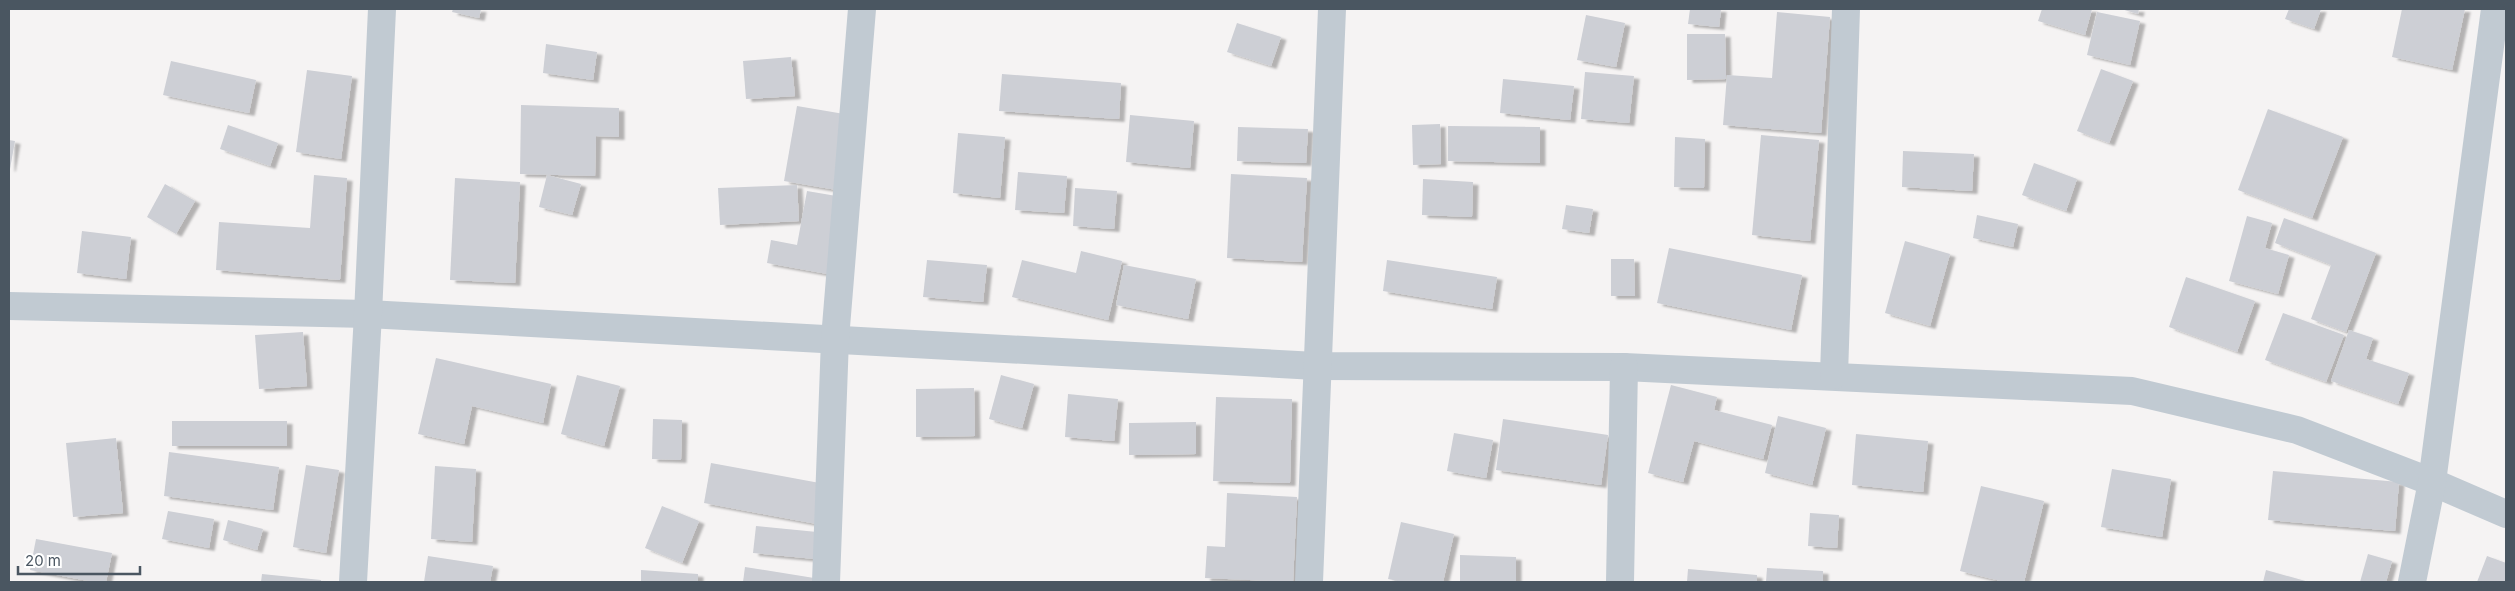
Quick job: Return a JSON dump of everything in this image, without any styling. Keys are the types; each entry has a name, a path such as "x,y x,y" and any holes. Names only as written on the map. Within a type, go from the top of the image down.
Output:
{"street":[{"path":"353,582 382,9"},
{"path":"826,582 835,339 862,9"},
{"path":"1309,582 1316,366 1325,228 1332,9"},
{"path":"1834,375 1846,9"},
{"path":"2412,582 2432,482 2495,9"},
{"path":"9,306 368,314 1316,366 1624,367 1834,375 2132,391 2297,430 2432,482 2506,514"},
{"path":"1620,582 1624,367"}],"building":[{"path":"453,9 481,9 479,18 452,12"},
{"path":"1690,9 1721,9 1719,27 1688,24"},
{"path":"2042,9 2092,9 2085,35 2038,21"},
{"path":"2121,9 2139,9 2138,14"},
{"path":"2289,9 2321,9 2314,29 2285,19"},
{"path":"2402,9 2465,9 2452,70 2392,57"},
{"path":"1777,12 1830,17 1821,133 1723,125 1727,75 1772,78"},
{"path":"2097,12 2140,21 2130,65 2087,55"},
{"path":"1586,15 1625,23 1616,67 1577,60"},
{"path":"1237,23 1281,37 1271,66 1227,52"},
{"path":"1687,34 1725,34 1726,79 1687,80"},
{"path":"546,44 597,52 593,80 543,73"},
{"path":"791,57 795,96 746,99 743,61"},
{"path":"171,61 256,80 249,113 163,95"},
{"path":"2101,69 2133,81 2109,143 2077,131"},
{"path":"307,70 352,76 341,159 296,152"},
{"path":"1585,72 1634,76 1629,123 1581,119"},
{"path":"1002,74 1121,83 1119,119 999,111"},
{"path":"1503,79 1574,86 1570,120 1500,113"},
{"path":"521,105 619,108 619,137 596,136 595,176 520,174"},
{"path":"797,106 850,115 837,190 784,181"},
{"path":"2268,109 2343,137 2312,218 2238,190"},
{"path":"1130,115 1194,121 1190,168 1126,162"},
{"path":"1440,124 1441,164 1413,165 1412,125"},
{"path":"228,125 278,143 270,166 220,149"},
{"path":"1448,126 1540,127 1540,163 1448,161"},
{"path":"1238,127 1308,129 1306,163 1237,161"},
{"path":"958,133 1005,137 1000,198 953,193"},
{"path":"1761,135 1819,140 1810,241 1752,235"},
{"path":"1675,137 1705,139 1704,188 1674,187"},
{"path":"9,140 15,141 10,169 9,168"},
{"path":"1903,151 1974,154 1972,191 1902,187"},
{"path":"2034,163 2077,179 2066,211 2022,195"},
{"path":"1018,172 1067,176 1064,213 1015,210"},
{"path":"1231,174 1307,178 1302,262 1227,258"},
{"path":"314,175 347,178 340,280 216,270 219,222 310,228"},
{"path":"547,175 581,184 572,215 539,207"},
{"path":"455,178 520,182 515,283 450,280"},
{"path":"1423,179 1473,182 1472,217 1422,215"},
{"path":"165,184 195,201 176,234 147,217"},
{"path":"797,185 799,221 720,225 718,188"},
{"path":"1075,188 1117,191 1114,229 1073,226"},
{"path":"807,191 848,198 833,275 767,263 771,240 797,245"},
{"path":"1566,205 1593,209 1589,233 1562,229"},
{"path":"1977,215 2018,224 2013,247 1973,238"},
{"path":"2247,216 2272,223 2265,248 2289,255 2278,294 2229,281"},
{"path":"2284,218 2376,253 2346,332 2311,319 2331,265 2275,243"},
{"path":"82,231 131,237 126,279 77,273"},
{"path":"1905,241 1950,254 1930,326 1885,313"},
{"path":"1669,248 1802,275 1791,330 1657,303"},
{"path":"1081,251 1122,261 1108,320 1012,297 1022,260 1076,273"},
{"path":"1611,259 1634,259 1635,296 1611,296"},
{"path":"927,260 987,265 983,302 923,297"},
{"path":"1387,260 1497,277 1492,309 1383,291"},
{"path":"1124,265 1196,279 1188,319 1116,305"},
{"path":"2186,277 2255,301 2237,352 2169,327"},
{"path":"2283,313 2344,335 2326,382 2265,360"},
{"path":"2349,330 2373,338 2366,359 2409,373 2398,404 2331,381"},
{"path":"303,332 307,386 259,389 255,335"},
{"path":"436,358 551,384 543,423 472,406 464,444 418,434"},
{"path":"577,375 620,386 604,446 561,434"},
{"path":"1001,375 1034,384 1022,428 989,419"},
{"path":"1671,385 1717,397 1714,410 1772,425 1763,459 1694,441 1683,482 1648,473"},
{"path":"974,388 975,436 916,437 916,389"},
{"path":"1068,394 1118,399 1114,441 1065,437"},
{"path":"1216,397 1292,399 1290,483 1213,481"},
{"path":"1778,416 1826,428 1812,485 1765,473"},
{"path":"653,419 682,420 681,460 652,459"},
{"path":"1503,419 1608,435 1601,485 1496,470"},
{"path":"172,421 287,421 287,446 172,446"},
{"path":"1196,422 1196,454 1129,455 1129,423"},
{"path":"1454,433 1493,440 1486,478 1447,471"},
{"path":"1856,434 1928,441 1923,492 1852,485"},
{"path":"116,438 123,513 73,517 66,443"},
{"path":"169,452 279,467 273,510 164,496"},
{"path":"711,463 825,484 817,524 704,503"},
{"path":"306,465 339,470 326,553 293,547"},
{"path":"435,466 476,469 472,542 431,539"},
{"path":"2112,469 2171,479 2162,537 2101,527"},
{"path":"2273,471 2399,482 2395,531 2268,520"},
{"path":"1981,486 2044,501 2024,582 2005,582 1960,571"},
{"path":"1227,493 1297,497 1293,582 1205,578 1207,546 1225,547"},
{"path":"662,506 699,521 682,563 645,548"},
{"path":"168,511 214,519 209,548 162,539"},
{"path":"1810,513 1839,515 1837,548 1808,546"},
{"path":"228,520 263,529 257,550 223,540"},
{"path":"1401,522 1454,534 1443,582 1403,582 1388,579"},
{"path":"756,526 817,532 815,559 753,553"},
{"path":"36,539 112,553 106,582 94,582 30,570"},
{"path":"2368,554 2392,561 2386,582 2360,582"},
{"path":"1460,555 1516,557 1516,582 1460,582"},
{"path":"428,556 493,566 490,582 424,582"},
{"path":"2487,556 2506,563 2506,582 2477,582"},
{"path":"745,567 814,578 813,582 743,582"},
{"path":"1767,568 1823,571 1823,582 1766,582"},
{"path":"1688,569 1757,575 1757,582 1687,582"},
{"path":"641,570 698,574 698,582 641,582"},
{"path":"2266,570 2309,582 2263,582"},
{"path":"262,574 321,580 321,582 261,582"}]}
